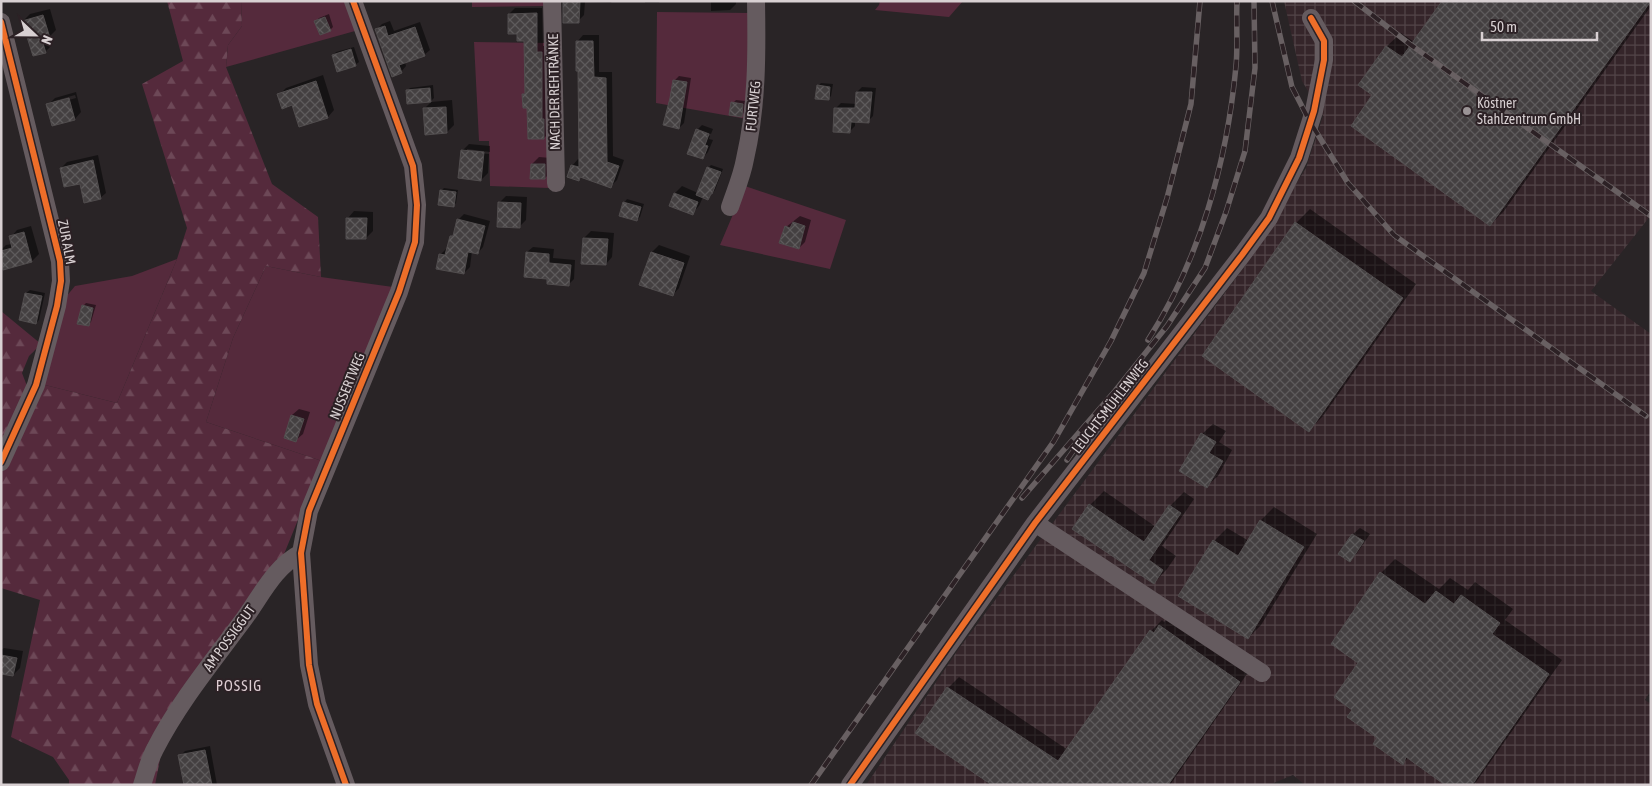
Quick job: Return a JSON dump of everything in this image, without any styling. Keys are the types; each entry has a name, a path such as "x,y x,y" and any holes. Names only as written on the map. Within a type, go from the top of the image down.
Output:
{"street":[{"name":"NUSSERTWEG","path":"346,785 316,704 310,665 301,553 309,511 399,292 414,242 417,205 413,166 353,1"},
{"name":"NACH DER REHTRÄNKE","path":"552,1 556,183"},
{"name":"FURTWEG","path":"730,207 745,161 753,119 757,66 756,1"},
{"name":"LEUCHTSMÜHLENWEG","path":"850,785 1035,524 1269,218 1299,158 1314,110 1324,60 1324,41 1311,18"},
{"name":"ZUR ALM","path":"1,22 60,261 60,281 57,306 36,385 1,462"},
{"path":"1035,524 1262,673"},
{"name":"AM POSSIGGUT","path":"142,785 154,750 201,677 279,568 301,553"}],"shaded area":[{"path":"1284,1 1651,1 1651,215 1591,291 1651,334 1651,690 1645,700 1651,704 1651,785 1305,785 1293,775 1269,785 866,785 960,647 1245,266 1306,168 1323,116 1302,81"}],"green space":[{"path":"167,1 241,1 242,26 228,45 226,67 272,184 318,217 321,277 266,266 233,338 206,422 322,461 282,559 159,737 160,759 155,785 69,785 69,780 53,757 11,737 40,600 1,588 1,311 41,344 29,356 22,373 27,386 41,384 117,403 177,259 187,228 142,84 183,61"},
{"path":"241,1 347,1 355,31 226,67 228,45 242,26"},
{"path":"472,1 548,1 548,6 472,7"},
{"path":"880,1 963,1 949,17 875,10"},
{"path":"657,12 751,13 747,119 656,103"},
{"path":"474,42 548,43 549,188 490,186 489,141 479,141"},
{"path":"745,186 846,220 830,269 720,245"},
{"path":"177,259 117,403 41,384 65,298 75,286 132,276"},
{"path":"266,266 321,277 393,287 322,461 206,422 233,338"}],"building":[{"path":"563,1 580,1 579,23 563,23"},
{"name":"Köstner Stahlzentrum GmbH","path":"1442,1 1651,1 1490,226 1351,126 1372,95 1358,85 1386,46 1402,57"},
{"path":"537,13 537,52 542,52 542,119 544,119 544,139 528,139 527,108 523,108 522,94 525,94 524,41 517,41 517,34 508,34 508,14"},
{"path":"43,15 50,38 42,40 46,53 33,56 22,21"},
{"path":"325,17 331,31 320,35 314,21"},
{"path":"385,26 388,36 415,27 425,56 399,65 402,73 392,77 375,29"},
{"path":"576,41 593,41 594,77 606,78 607,162 619,166 611,188 580,177 579,181 567,177 571,165 579,167"},
{"path":"351,49 356,66 337,72 332,55"},
{"path":"673,80 687,82 679,129 663,125"},
{"path":"316,81 328,118 299,127 292,105 282,109 277,94"},
{"path":"817,85 830,87 829,100 815,99"},
{"path":"430,88 431,102 407,104 406,90"},
{"path":"856,92 872,92 869,123 851,122 850,133 833,132 834,108 855,108"},
{"path":"69,98 75,120 52,126 46,104"},
{"path":"731,102 743,104 742,117 729,115"},
{"path":"446,107 447,133 425,135 423,108"},
{"path":"696,129 709,134 705,145 708,146 703,159 687,154"},
{"path":"461,150 484,152 481,181 458,178"},
{"path":"93,160 101,199 84,203 80,184 64,187 60,168"},
{"path":"531,164 545,164 545,179 530,179"},
{"path":"707,167 721,172 708,200 696,195"},
{"path":"440,190 456,192 454,207 438,205"},
{"path":"674,193 698,202 693,215 669,206"},
{"path":"498,202 521,203 520,228 497,227"},
{"path":"623,202 641,207 637,221 619,216"},
{"path":"346,218 367,218 366,239 346,239"},
{"path":"457,219 485,226 478,254 468,252 464,274 436,269 439,254 445,255 450,236 453,236"},
{"path":"793,222 805,226 799,249 779,243 785,226 790,228"},
{"path":"1295,222 1403,298 1309,432 1202,356"},
{"path":"24,232 32,262 3,270 1,251 12,248 9,236"},
{"path":"583,238 608,239 606,265 581,264"},
{"path":"526,252 549,254 549,263 571,265 569,286 547,284 547,279 524,277"},
{"path":"651,252 684,263 673,296 639,285"},
{"path":"25,293 42,296 36,324 19,320"},
{"path":"82,305 93,308 89,326 77,324"},
{"path":"291,415 304,419 296,442 284,438"},
{"path":"1201,433 1216,442 1209,453 1223,461 1207,488 1179,471"},
{"path":"1089,504 1144,542 1169,505 1181,513 1149,560 1163,570 1154,584 1072,529"},
{"path":"1260,520 1304,547 1248,639 1178,596 1213,540 1238,556"},
{"path":"1352,534 1364,541 1350,562 1338,554"},
{"path":"1380,572 1425,604 1436,591 1454,604 1461,595 1500,623 1492,634 1549,674 1472,785 1445,785 1406,757 1403,765 1373,744 1377,738 1347,717 1352,710 1334,697 1358,663 1331,644"},
{"path":"1159,625 1240,682 1168,785 992,785 915,733 947,687 1058,761 1150,630 1154,633"},
{"path":"1,655 17,658 13,676 1,674"},
{"path":"205,750 212,785 184,785 178,755"}],"railway":[{"path":"811,785 1054,441 1111,341 1144,273 1167,198 1191,104 1200,1"},
{"path":"1148,340 1182,277 1208,209 1218,174 1226,138 1236,66 1237,1"},
{"path":"1022,498 1115,391 1167,326 1205,268 1226,212 1245,151 1255,68 1254,1"},
{"path":"1272,1 1292,87 1310,122 1348,183 1394,235 1646,416"},
{"path":"1354,1 1411,45 1651,216"},
{"path":"1067,460 1085,434"}],"cycle path":[{"path":"346,785 317,704 309,665 301,553 309,511 399,292 415,242 417,205 413,166 353,1"},
{"path":"850,785 1035,523 1269,218 1299,158 1314,111 1324,60 1324,41 1311,18"},
{"path":"1,22 60,261 61,281 57,306 36,385 1,462"}],"place":[{"name":"Köstner Stahlzentrum GmbH","path":"1467,111"}],"district":[{"name":"POSSIG","path":"239,685"}]}
